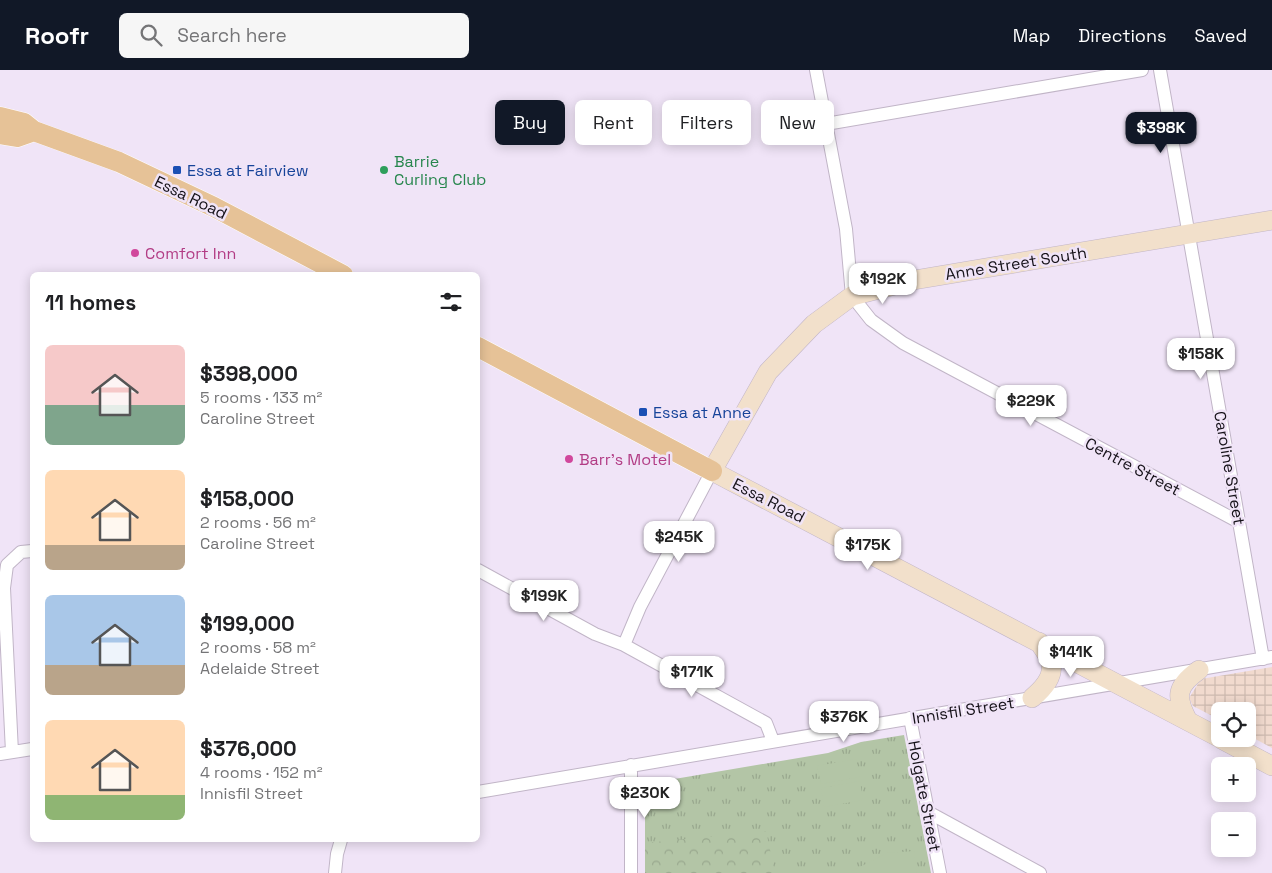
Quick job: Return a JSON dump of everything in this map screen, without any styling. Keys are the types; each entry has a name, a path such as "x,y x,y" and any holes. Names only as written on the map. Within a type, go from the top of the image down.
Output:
{"main road":[{"name":"Essa Road","path":"0,117 24,123 34,131 128,166 214,207 337,272"},
{"path":"0,134 17,137 34,131"},
{"name":"Anne Street South","path":"712,470 768,372 814,324 852,296 914,280 1272,220"},
{"name":"Essa Road","path":"480,348 1211,733"},
{"path":"1032,698 1045,688 1051,671 1050,660 1039,642"},
{"path":"1188,721 1178,698 1183,683 1199,670"},
{"name":"Essa Road","path":"1237,747 1272,766"}],"street":[{"path":"816,70 822,100"},
{"path":"834,123 1142,70"},
{"name":"Caroline Street","path":"1160,70 1239,522 1267,658"},
{"path":"830,145 846,229 852,296"},
{"name":"Centre Street","path":"852,296 871,320 902,343 1239,522"},
{"name":"Anne Street South","path":"624,645 640,607 712,470"},
{"path":"30,551 21,552 8,565 4,588 6,753 30,749"},
{"path":"480,571 595,634 624,645 766,723 773,741"},
{"name":"Innisfil Street","path":"480,792 1267,658"},
{"name":"Holgate Street","path":"910,718 940,873"},
{"path":"631,765 631,873"},
{"path":"928,812 1040,873"},
{"path":"335,873 340,842"}],"shaded area":[{"path":"1272,667 1272,748 1256,739 1256,702 1211,702 1211,715 1193,706 1189,698 1201,679"}],"green space":[{"path":"904,735 931,873 645,873 645,784 828,753 861,742"},
{"path":"856,759 860,777 821,784 817,766"},
{"path":"860,781 863,800 824,807 821,788"},
{"path":"766,831 775,873 645,873 645,843"},
{"path":"914,851 917,873 848,873 887,853"}],"place":[{"name":"Essa at Fairview","path":"177,170"},
{"name":"Barrie Curling Club","path":"384,170"},
{"name":"Comfort Inn","path":"135,253"},
{"name":"Essa at Anne","path":"643,412"},
{"name":"Barr's Motel","path":"569,459"}]}
